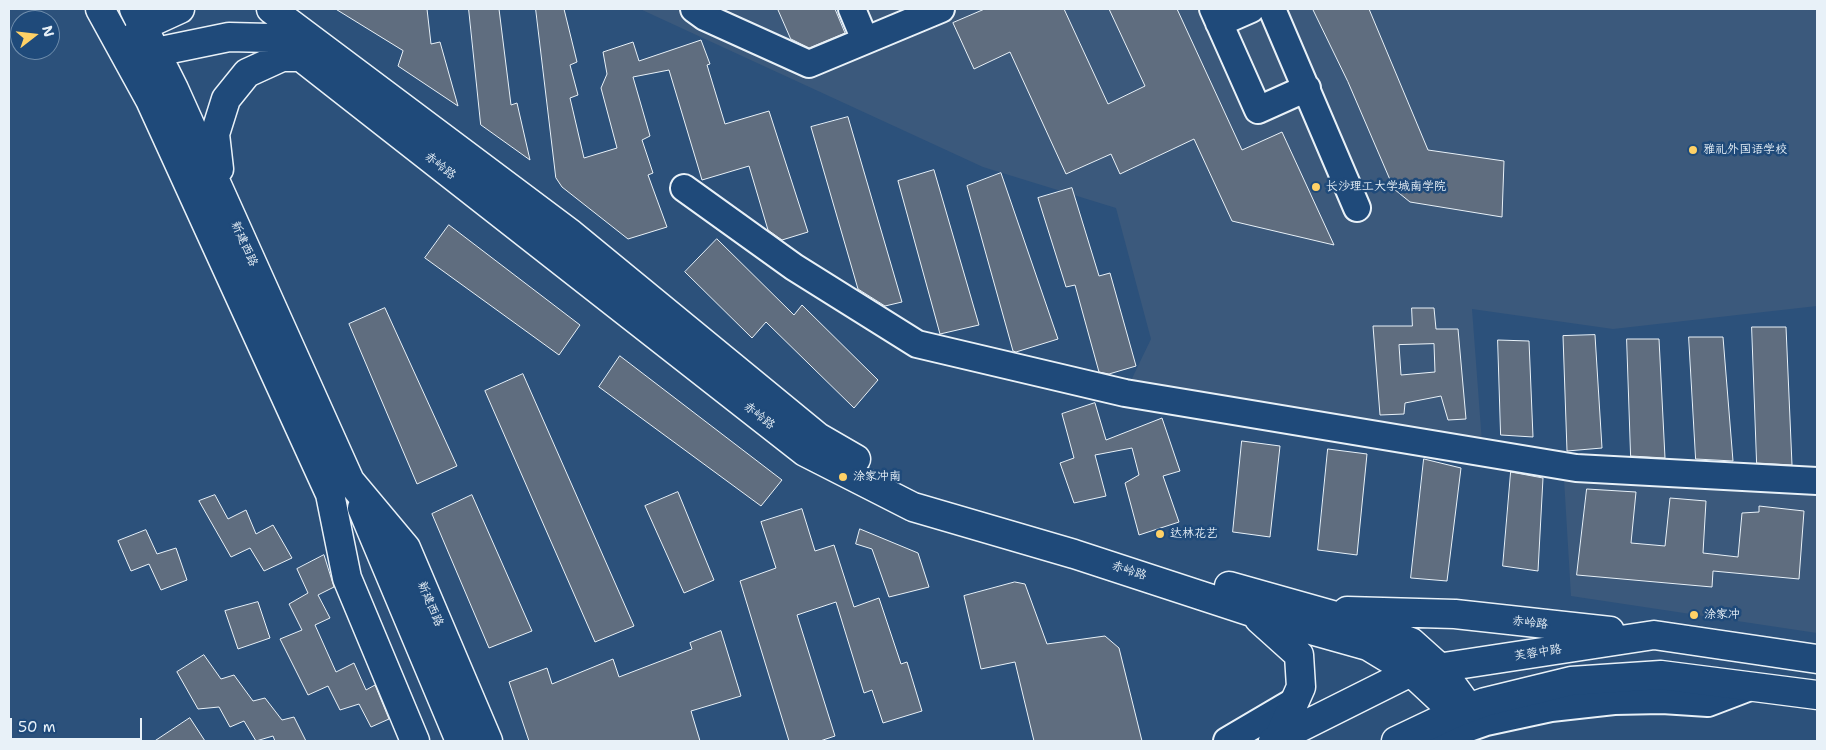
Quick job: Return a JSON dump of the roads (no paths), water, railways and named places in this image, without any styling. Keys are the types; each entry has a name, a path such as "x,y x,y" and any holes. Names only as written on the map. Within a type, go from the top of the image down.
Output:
{"main road":[{"path":"100,9 128,59"},
{"path":"128,59 138,18 180,9"},
{"name":"赤岭路","path":"271,9 571,234 818,437 898,484 1176,571 1364,624 1411,642 1440,668 1462,710"},
{"name":"新建西路","path":"138,18 156,52 221,193 340,488 435,741"},
{"name":"赤岭路","path":"128,59 230,37 270,38 301,57 805,452 912,507 1074,554 1250,612 1368,646 1411,672 1462,710"},
{"path":"221,193 215,134 226,98 247,73 282,57 301,57"},
{"name":"新建西路","path":"128,59 150,100 340,488 460,741"},
{"name":"新建西路","path":"340,488 347,578 415,741"},
{"name":"新建西路","path":"340,488 406,548 488,741"},
{"name":"赤岭路","path":"1316,611 1455,614 1654,635"},
{"path":"1250,612 1299,655 1302,687 1276,740"},
{"name":"芙蓉中路","path":"1276,740 1411,672 1654,635 1817,659"},
{"path":"1396,741 1462,710 1484,702 1571,681 1661,676 1817,695"}],"street":[{"path":"694,9 705,17 809,64 940,9"},
{"path":"852,9 865,40"},
{"path":"1251,9 1216,16 1258,110 1306,88"},
{"path":"1272,9 1357,208"},
{"path":"684,188 794,267 917,344 1125,393 1576,468 1817,481"},
{"path":"1432,741 1486,722 1551,708 1614,701 1662,700 1708,704 1750,687"},
{"path":"1227,741 1295,701"}],"place":[{"name":"雅礼外国语学校","path":"1693,150"},
{"name":"长沙理工大学城南学院","path":"1316,187"},
{"name":"涂家冲南","path":"843,477"},
{"name":"达林花艺","path":"1160,534"},
{"name":"涂家冲","path":"1694,615"}]}
